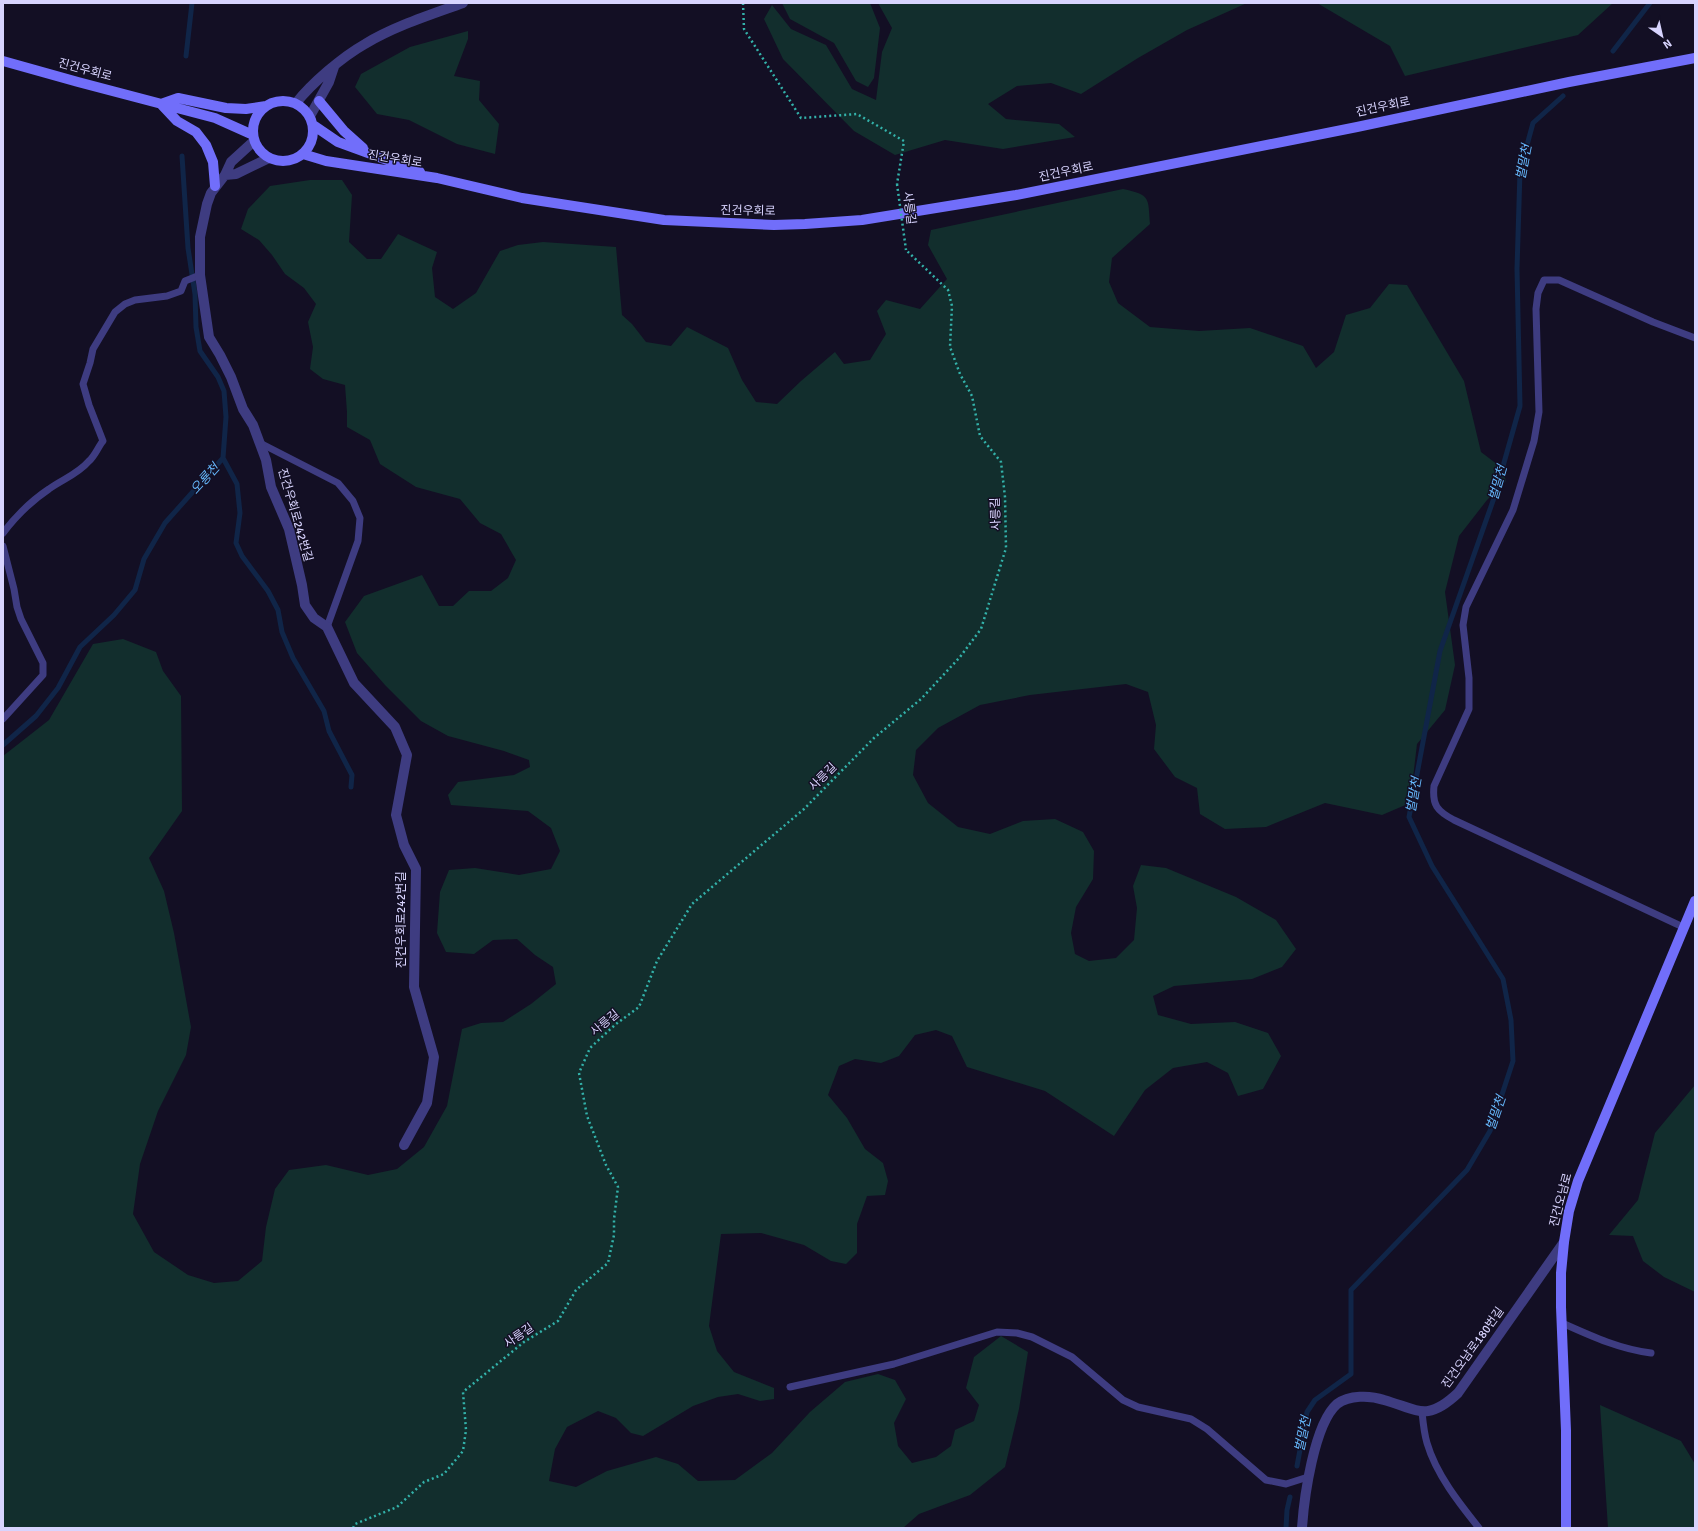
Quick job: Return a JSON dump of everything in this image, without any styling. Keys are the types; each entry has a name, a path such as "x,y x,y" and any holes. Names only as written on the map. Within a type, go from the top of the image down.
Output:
{"main road":[{"name":"진건우회로","path":"303,154 326,161 437,178 522,198 664,220 774,225 862,220 1016,195 1569,82 1695,58"},
{"name":"진건우회로","path":"3,61 215,118 253,138 259,150 270,158"},
{"path":"215,186 214,162 206,145 196,132 177,121 161,104 178,98 226,108 246,109 266,106 275,101 296,103"},
{"path":"320,101 344,131 366,151"},
{"name":"진건우회로","path":"296,103 304,109 312,120 338,142 437,178"},
{"path":"253,138 253,122 266,106"},
{"path":"270,158 275,161 285,162 303,154 309,147 313,136 312,120"},
{"name":"진건오남로","path":"1566,1528 1566,1431 1561,1273 1564,1242 1570,1211 1578,1181 1695,901"}],"street":[{"path":"296,103 307,89 334,66 364,44 416,20 463,3"},
{"path":"312,120 329,82 334,66"},
{"name":"진건우회로242번길","path":"253,138 231,162 226,175 215,186 207,204 200,236 199,276 209,337 231,376 243,409 253,425 260,443 266,460 271,486 289,529 305,605 314,618 327,627 354,683 395,727 407,755 396,815 404,845 416,868 414,987 434,1057 427,1103 404,1145"},
{"name":"진건우회로242번길","path":"226,175 236,174 270,158"},
{"name":"진건오남로180번길","path":"1302,1528 1308,1477 1322,1426 1338,1404 1353,1398 1368,1397 1383,1399 1408,1410 1422,1412 1434,1410 1446,1404 1458,1393 1564,1242"}],"lane":[{"path":"3,533 15,517 32,501 50,488 74,475 90,461 102,441 83,384 93,349 115,312 125,304 134,300 167,296 181,291 185,281 199,276"},
{"path":"1683,927 1454,820 1441,813 1432,798 1434,786 1469,709 1469,678 1463,625 1466,607 1513,510 1534,441 1539,412 1536,309 1538,293 1544,280 1559,280 1653,322 1695,338"},
{"path":"260,443 338,483 353,501 360,518 358,541 327,627"},
{"path":"3,546 17,607 43,663 43,675 3,719"},
{"path":"1562,1323 1612,1345 1633,1351 1651,1353"},
{"path":"790,1387 894,1364 997,1332 1017,1333 1032,1338 1072,1357 1123,1400 1138,1407 1191,1419 1207,1429 1266,1480 1286,1484 1308,1477"},
{"path":"1422,1412 1426,1441 1433,1459 1452,1492 1478,1528"}],"path":[{"name":"사릉길","path":"353,1528 355,1524 397,1507 424,1482 444,1474 463,1451 466,1430 463,1392 524,1342 558,1321 576,1290 608,1262 614,1235 614,1219 618,1187 606,1165 587,1116 579,1073 590,1048 616,1024 639,1007 657,961 692,904 804,809 874,738 921,699 960,657 981,629 1006,548 1005,497 1001,462 980,436 972,396 960,374 950,347 952,306 948,290 906,250 897,184 904,141 857,114 801,118 744,29 743,3"}],"green space":[{"path":"782,3 870,3 880,28 874,78 868,87 856,81 834,43 790,19"},
{"path":"878,3 1247,3 1187,30 1138,58 1081,94 1051,83 1017,86 988,104 1006,119 1059,124 1075,137 1003,149 945,140 895,155 854,131 783,59 764,19 772,5 791,29 826,45 852,89 876,100 882,52 892,28"},
{"path":"1317,3 1613,3 1578,35 1405,76 1390,46"},
{"path":"468,31 468,39 454,76 480,81 479,100 499,124 495,154 457,144 409,120 377,114 355,87 361,74 410,47"},
{"path":"310,180 342,180 352,195 349,242 367,259 381,259 398,234 437,252 432,268 435,297 453,309 476,293 500,251 518,245 543,242 616,247 622,315 632,324 646,342 671,346 687,327 728,348 742,380 756,402 777,404 835,352 844,364 870,360 886,334 877,311 886,300 920,309 947,279 928,245 931,230 1123,189 1139,193 1146,199 1149,208 1150,224 1112,258 1109,282 1118,303 1150,327 1199,331 1250,328 1303,346 1316,368 1334,352 1346,315 1370,308 1389,284 1407,285 1464,381 1481,452 1502,468 1506,481 1487,500 1459,536 1445,592 1455,665 1445,710 1417,744 1410,803 1382,815 1325,803 1266,827 1225,829 1200,814 1197,788 1175,777 1154,749 1156,725 1148,692 1126,684 1030,695 980,705 938,728 916,750 913,775 928,803 958,827 990,834 1023,821 1055,819 1083,832 1094,851 1093,879 1076,907 1071,933 1075,954 1089,961 1116,958 1134,940 1137,908 1133,886 1141,865 1166,868 1236,897 1276,920 1296,949 1282,967 1252,979 1174,986 1153,996 1158,1015 1191,1024 1235,1022 1268,1033 1281,1056 1263,1089 1238,1096 1228,1073 1207,1062 1173,1068 1145,1090 1114,1136 1045,1091 967,1067 952,1036 936,1030 915,1035 899,1056 881,1063 855,1059 839,1066 828,1095 847,1118 865,1149 883,1163 888,1181 885,1195 867,1196 857,1224 857,1253 846,1264 831,1261 804,1245 761,1233 721,1234 709,1326 717,1351 734,1372 774,1388 774,1399 760,1401 738,1394 718,1397 693,1406 643,1436 631,1433 616,1418 598,1411 567,1427 555,1449 549,1481 576,1487 607,1471 656,1457 678,1464 698,1481 735,1480 772,1453 810,1412 845,1382 878,1374 895,1380 906,1399 894,1423 898,1446 912,1463 936,1457 951,1446 955,1430 974,1421 979,1405 966,1388 974,1357 1001,1336 1028,1352 1019,1409 1005,1467 970,1495 919,1514 903,1528 3,1528 3,756 49,720 93,644 123,639 156,652 163,671 181,696 182,811 149,858 164,891 174,933 191,1027 186,1055 158,1111 140,1164 133,1214 154,1252 188,1275 214,1283 238,1281 262,1261 266,1227 275,1189 289,1170 326,1165 368,1175 397,1169 424,1147 447,1106 462,1029 481,1023 503,1022 531,1004 556,984 553,967 535,955 517,939 493,940 474,954 446,952 437,933 440,892 449,870 475,868 519,875 551,869 560,851 551,828 528,811 451,805 448,795 458,782 514,775 530,767 529,760 504,751 448,736 421,721 385,685 357,653 345,622 364,596 422,575 439,606 453,606 469,591 491,591 508,578 516,560 501,534 480,523 460,499 416,487 380,464 370,440 347,427 345,385 323,379 310,369 313,347 308,322 316,304 304,288 285,274 272,255 259,240 241,229 248,209 270,186"},
{"path":"1695,1085 1695,1292 1664,1277 1643,1261 1633,1236 1609,1235 1638,1200 1655,1133"},
{"path":"1600,1405 1681,1441 1695,1464 1695,1528 1608,1528"}],"waterway":[{"name":"오룡천","path":"186,56 192,3"},
{"name":"벌말천","path":"1613,51 1650,3"},
{"name":"벌말천","path":"1297,1466 1307,1412 1315,1400 1351,1374 1351,1290 1467,1170 1490,1131 1513,1061 1511,1020 1503,979 1432,866 1409,817 1440,651 1494,498 1520,406 1517,269 1520,171 1533,123 1563,96"},
{"name":"오룡천","path":"3,745 36,716 58,688 80,647 114,615 135,590 144,559 165,523 223,458 226,417 224,391 218,377 200,351 196,327 195,294 188,248 182,156"},
{"path":"223,458 237,484 240,513 236,543 242,556 268,591 278,610 282,632 293,658 324,711 329,731 352,775 351,787"},
{"name":"벌말천","path":"1286,1528 1287,1510 1290,1497"}]}
